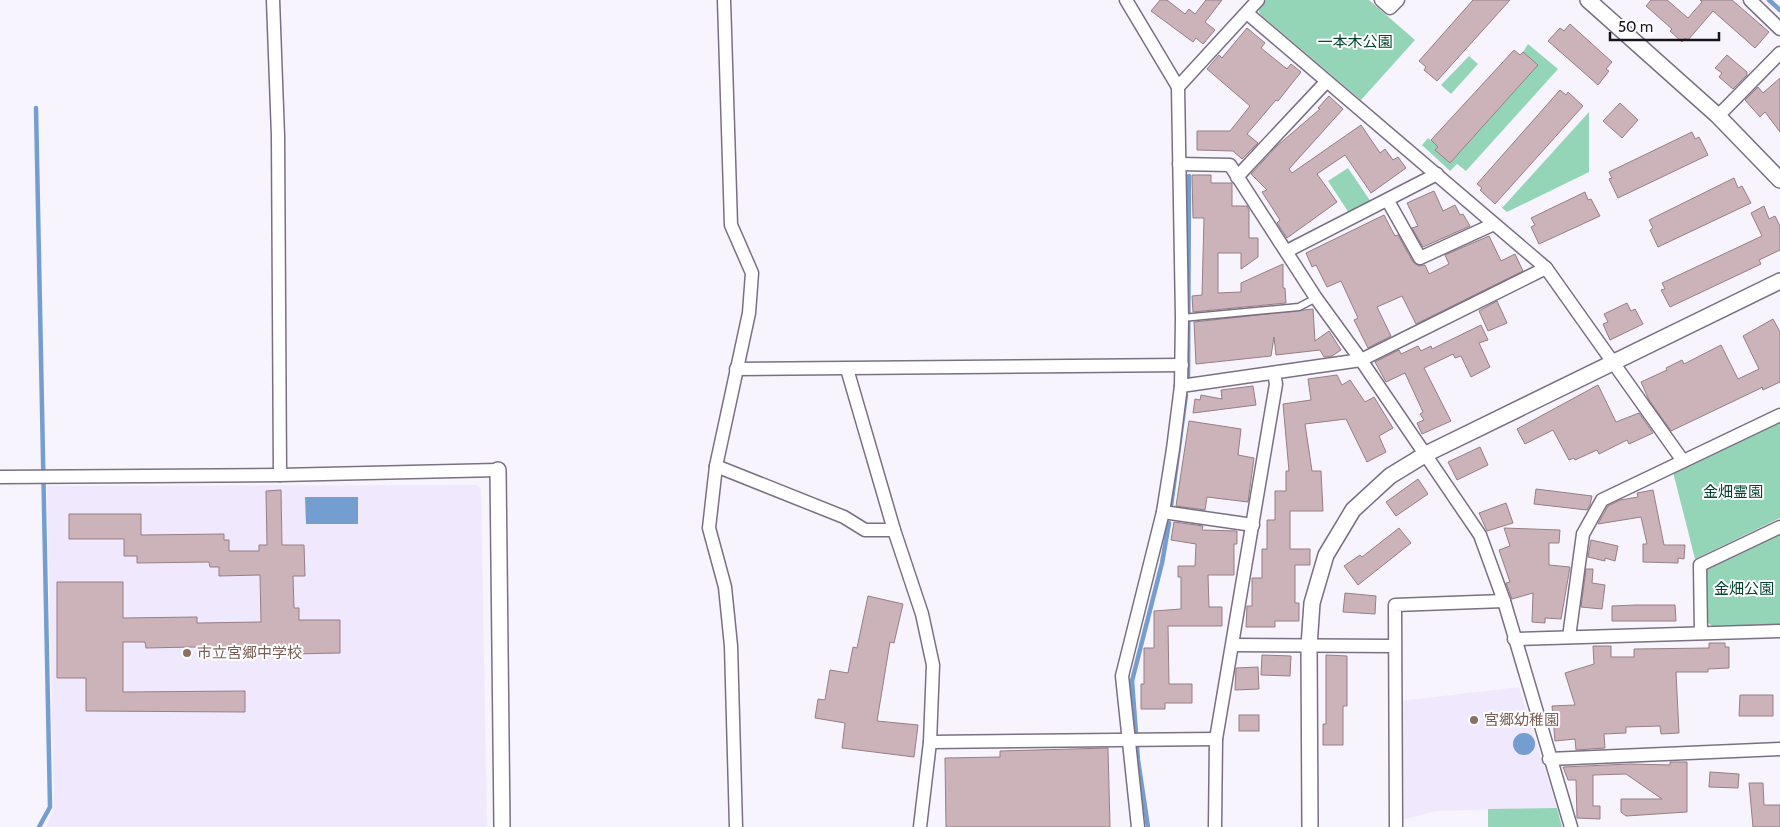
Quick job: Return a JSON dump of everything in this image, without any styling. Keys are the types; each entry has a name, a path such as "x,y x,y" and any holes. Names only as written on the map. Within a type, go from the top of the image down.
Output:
{"street":[{"path":"273,0 278,136 280,475"},
{"path":"724,0 730,225 752,273 750,312 716,466 709,528 725,587 731,646 736,827"},
{"path":"1126,0 1178,87 1182,318 1181,386 1163,512 1122,676 1138,827"},
{"path":"1178,87 1258,0"},
{"path":"1381,0 1390,8 1398,0"},
{"path":"1588,0 1718,116 1780,180"},
{"path":"1750,0 1780,29"},
{"path":"1247,12 1326,82 1546,268 1683,461"},
{"path":"1718,116 1780,53"},
{"path":"1237,177 1326,82"},
{"path":"1179,164 1230,165 1316,298 1361,360 1480,535 1504,601 1571,827"},
{"path":"1287,251 1388,201 1437,174"},
{"path":"1388,201 1420,258 1494,224"},
{"path":"1181,386 1361,360 1546,268"},
{"path":"1310,827 1309,646 1312,603 1326,555 1353,510 1390,476 1426,454 1780,281"},
{"path":"736,369 1182,365"},
{"path":"847,369 894,530 922,614 933,665 930,742 920,827"},
{"path":"1215,827 1216,739 1276,384 1274,373"},
{"path":"1569,637 1584,534 1602,500 1780,415"},
{"path":"716,466 844,517 865,530 894,530"},
{"path":"0,477 280,475 498,470 502,827"},
{"path":"1163,512 1253,525"},
{"path":"1701,633 1700,565 1780,527"},
{"path":"1396,827 1395,605 1504,601"},
{"path":"1514,639 1780,631"},
{"path":"1233,645 1394,646"},
{"path":"930,742 1216,739"},
{"path":"1550,759 1780,749"}],"lane":[{"path":"1182,318 1299,307 1316,298"}],"shaded area":[{"path":"477,485 481,489 487,827 46,827 54,809 47,486"},
{"path":"1519,687 1557,808 1437,811 1401,820 1400,701"}],"green space":[{"name":"一本木公園","path":"1266,0 1369,0 1415,40 1361,100 1260,14 1258,9"},
{"path":"1528,44 1558,69 1466,171 1457,164 1450,171 1422,145 1428,138 1438,147 1436,149 1450,163 1538,65 1523,52"},
{"path":"1469,56 1478,64 1451,94 1441,85"},
{"path":"1589,112 1589,172 1507,212 1502,208"},
{"path":"1348,168 1371,202 1349,213 1328,181"},
{"name":"金畑霊園","path":"1780,421 1780,518 1695,559 1673,472"},
{"name":"金畑公園","path":"1780,533 1780,624 1712,626 1707,622 1706,574 1708,566"},
{"path":"1557,808 1562,827 1488,827 1488,809"}],"water":[{"path":"305,497 358,497 358,524 306,524"},
{"path":"1520,733 1528,733 1535,740 1535,748 1528,755 1520,755 1513,748 1513,740"}],"building":[{"path":"1160,0 1167,0 1185,14 1189,9 1195,14 1206,0 1222,0 1205,22 1215,30 1203,44 1196,38 1193,42 1151,11"},
{"path":"1473,0 1510,0 1437,81 1424,70 1426,67 1419,61"},
{"path":"1651,0 1667,0 1688,18 1702,2 1700,0 1732,0 1769,32 1755,48 1713,11 1688,40 1685,38 1682,42 1670,31 1672,29 1646,6"},
{"path":"1570,24 1612,62 1606,69 1609,71 1598,85 1548,41 1560,28 1564,31"},
{"path":"1247,28 1265,43 1261,48 1287,69 1291,64 1301,72 1278,101 1276,100 1247,134 1258,143 1242,159 1233,151 1197,150 1197,131 1230,131 1250,106 1207,69 1219,55 1222,58"},
{"path":"1514,50 1520,55 1523,52 1538,65 1450,163 1435,150 1438,147 1431,140"},
{"path":"1727,55 1747,72 1747,75 1733,89 1719,77 1722,73 1715,68"},
{"path":"1780,78 1780,132 1765,112 1760,117 1745,100 1758,87 1763,93"},
{"path":"1560,90 1566,95 1568,92 1583,106 1495,204 1480,190 1482,188 1477,184"},
{"path":"1329,96 1343,109 1289,169 1292,173 1361,125 1380,153 1385,149 1393,160 1398,157 1406,168 1371,193 1345,155 1317,174 1337,202 1287,238 1277,223 1280,220 1262,192 1267,190 1251,174 1277,146 1320,109 1318,108"},
{"path":"1620,103 1638,120 1622,138 1603,121"},
{"path":"1692,132 1695,139 1699,137 1708,155 1618,198 1609,179 1612,178 1609,172"},
{"path":"1192,175 1211,175 1211,183 1232,183 1232,206 1247,206 1249,210 1249,238 1258,238 1258,257 1241,269 1241,253 1218,253 1218,293 1241,292 1241,283 1283,264 1283,288 1285,288 1286,303 1193,312 1192,296 1202,295 1204,218 1193,218"},
{"path":"1734,178 1738,188 1742,186 1751,203 1658,247 1650,230 1653,228 1649,220"},
{"path":"1434,191 1443,211 1455,205 1460,215 1463,214 1470,226 1423,247 1412,228 1418,226 1407,203"},
{"path":"1585,192 1588,200 1591,199 1600,216 1539,244 1531,227 1535,225 1531,218"},
{"path":"1764,206 1769,219 1775,216 1780,226 1780,250 1759,260 1761,264 1670,307 1661,290 1665,289 1662,283 1762,236 1751,213"},
{"path":"1384,215 1395,236 1398,235 1413,262 1419,266 1425,265 1429,274 1449,264 1445,255 1489,236 1501,261 1515,254 1523,271 1416,324 1402,296 1377,307 1391,336 1368,348 1354,320 1358,318 1341,281 1327,287 1316,265 1312,267 1306,253"},
{"path":"1497,301 1507,323 1488,331 1479,311"},
{"path":"1627,303 1631,311 1635,309 1643,324 1610,340 1603,324 1608,322 1604,314"},
{"path":"1313,309 1315,341 1329,331 1341,350 1332,356 1324,357 1320,350 1276,355 1274,337 1271,356 1196,364 1194,322"},
{"path":"1773,319 1780,332 1780,382 1763,390 1762,387 1671,431 1649,400 1641,382 1667,370 1666,368 1682,360 1684,364 1721,345 1738,379 1759,369 1743,336"},
{"path":"1481,325 1488,340 1479,343 1490,367 1471,377 1461,356 1455,358 1453,354 1424,368 1451,421 1422,434 1417,423 1424,420 1420,414 1423,412 1405,373 1386,382 1375,362 1399,350 1401,354 1418,346 1421,351 1431,346 1432,349"},
{"path":"1337,375 1342,385 1350,380 1365,402 1374,397 1393,428 1379,436 1386,452 1367,462 1346,419 1305,424 1312,471 1321,471 1323,511 1290,511 1290,549 1310,549 1310,565 1295,565 1295,603 1299,603 1299,621 1275,621 1275,627 1246,627 1247,606 1252,606 1252,578 1262,578 1262,549 1267,549 1267,520 1275,520 1275,491 1286,491 1286,471 1289,471 1283,404 1311,400 1308,379"},
{"path":"1598,385 1616,422 1639,413 1653,433 1629,444 1627,440 1599,454 1597,450 1575,460 1574,458 1569,460 1553,430 1525,444 1517,429"},
{"path":"1253,386 1256,405 1193,413 1195,399 1200,400 1201,395 1222,399 1221,390"},
{"path":"1189,421 1241,429 1238,455 1254,458 1248,502 1207,497 1205,510 1176,506"},
{"path":"1480,447 1488,465 1457,480 1448,462"},
{"path":"1418,479 1428,494 1396,516 1386,502"},
{"path":"1536,489 1592,496 1587,510 1534,504"},
{"path":"281,490 282,545 304,545 305,576 293,576 294,608 299,608 299,620 340,620 340,653 242,655 241,646 146,648 145,642 123,642 123,692 245,691 245,712 86,711 86,678 57,678 57,582 123,582 123,618 197,617 197,623 261,622 260,575 219,576 219,567 210,567 209,562 137,563 137,556 124,556 124,539 69,539 69,514 141,514 141,535 224,534 224,540 229,540 229,551 259,551 259,545 267,545 266,491"},
{"path":"1653,490 1664,545 1685,545 1684,559 1678,558 1678,563 1643,562 1643,544 1647,544 1641,517 1598,524 1608,506 1620,500 1638,497 1637,493"},
{"path":"1506,503 1513,523 1487,531 1479,513"},
{"path":"1174,522 1203,526 1202,530 1237,531 1237,544 1234,544 1234,575 1208,575 1209,607 1222,607 1222,626 1168,626 1169,684 1192,684 1192,703 1165,703 1165,709 1141,709 1141,684 1144,684 1144,648 1154,648 1154,611 1181,609 1181,577 1178,577 1178,566 1195,566 1196,544 1171,540"},
{"path":"1399,528 1411,543 1358,585 1344,566 1360,555 1362,557"},
{"path":"1504,528 1560,530 1559,543 1549,543 1549,565 1570,567 1561,619 1545,618 1545,623 1532,622 1533,593 1512,599 1506,583 1510,582 1499,550 1510,546"},
{"path":"1591,540 1618,546 1615,561 1605,558 1605,561 1588,557"},
{"path":"1586,569 1593,569 1592,583 1605,585 1602,609 1581,607"},
{"path":"1345,593 1376,596 1375,614 1343,612"},
{"path":"868,596 903,604 894,643 890,642 877,721 918,725 914,757 842,748 845,723 815,718 818,699 825,700 830,670 848,673 853,647 857,648"},
{"path":"1675,605 1676,621 1612,621 1612,606"},
{"path":"1709,643 1725,643 1725,647 1729,647 1729,668 1708,669 1708,672 1676,672 1679,733 1661,734 1660,726 1626,727 1626,733 1604,734 1605,748 1576,750 1575,739 1555,741 1552,706 1575,705 1565,673 1594,664 1593,646 1611,646 1611,657 1634,657 1634,649 1709,648"},
{"path":"1262,655 1291,656 1290,676 1261,675"},
{"path":"1326,655 1347,656 1347,706 1343,706 1343,745 1323,745 1323,724 1326,724"},
{"path":"1258,667 1259,689 1235,690 1236,668"},
{"path":"1740,695 1773,695 1773,716 1739,716"},
{"path":"1239,715 1259,715 1259,731 1239,731"},
{"path":"1108,748 1110,827 946,827 945,758 1000,757 1000,751"},
{"path":"1670,762 1687,762 1687,812 1626,816 1621,812 1621,799 1662,799 1626,774 1593,775 1593,806 1600,806 1600,819 1577,818 1576,780 1568,780 1563,767 1630,764 1670,765"},
{"path":"1710,772 1739,774 1738,788 1709,787"},
{"path":"1749,783 1763,783 1764,805 1780,805 1780,827 1753,827"}],"waterway":[{"path":"1769,0 1780,10"},
{"path":"36,108 50,807 39,827"},
{"path":"1188,377 1189,176"},
{"path":"1171,506 1186,395"},
{"path":"1148,827 1138,760 1132,681 1162,563 1169,523"}],"place":[{"name":"市立宮郷中学校","path":"187,653"},
{"name":"宮郷幼稚園","path":"1474,720"}]}
